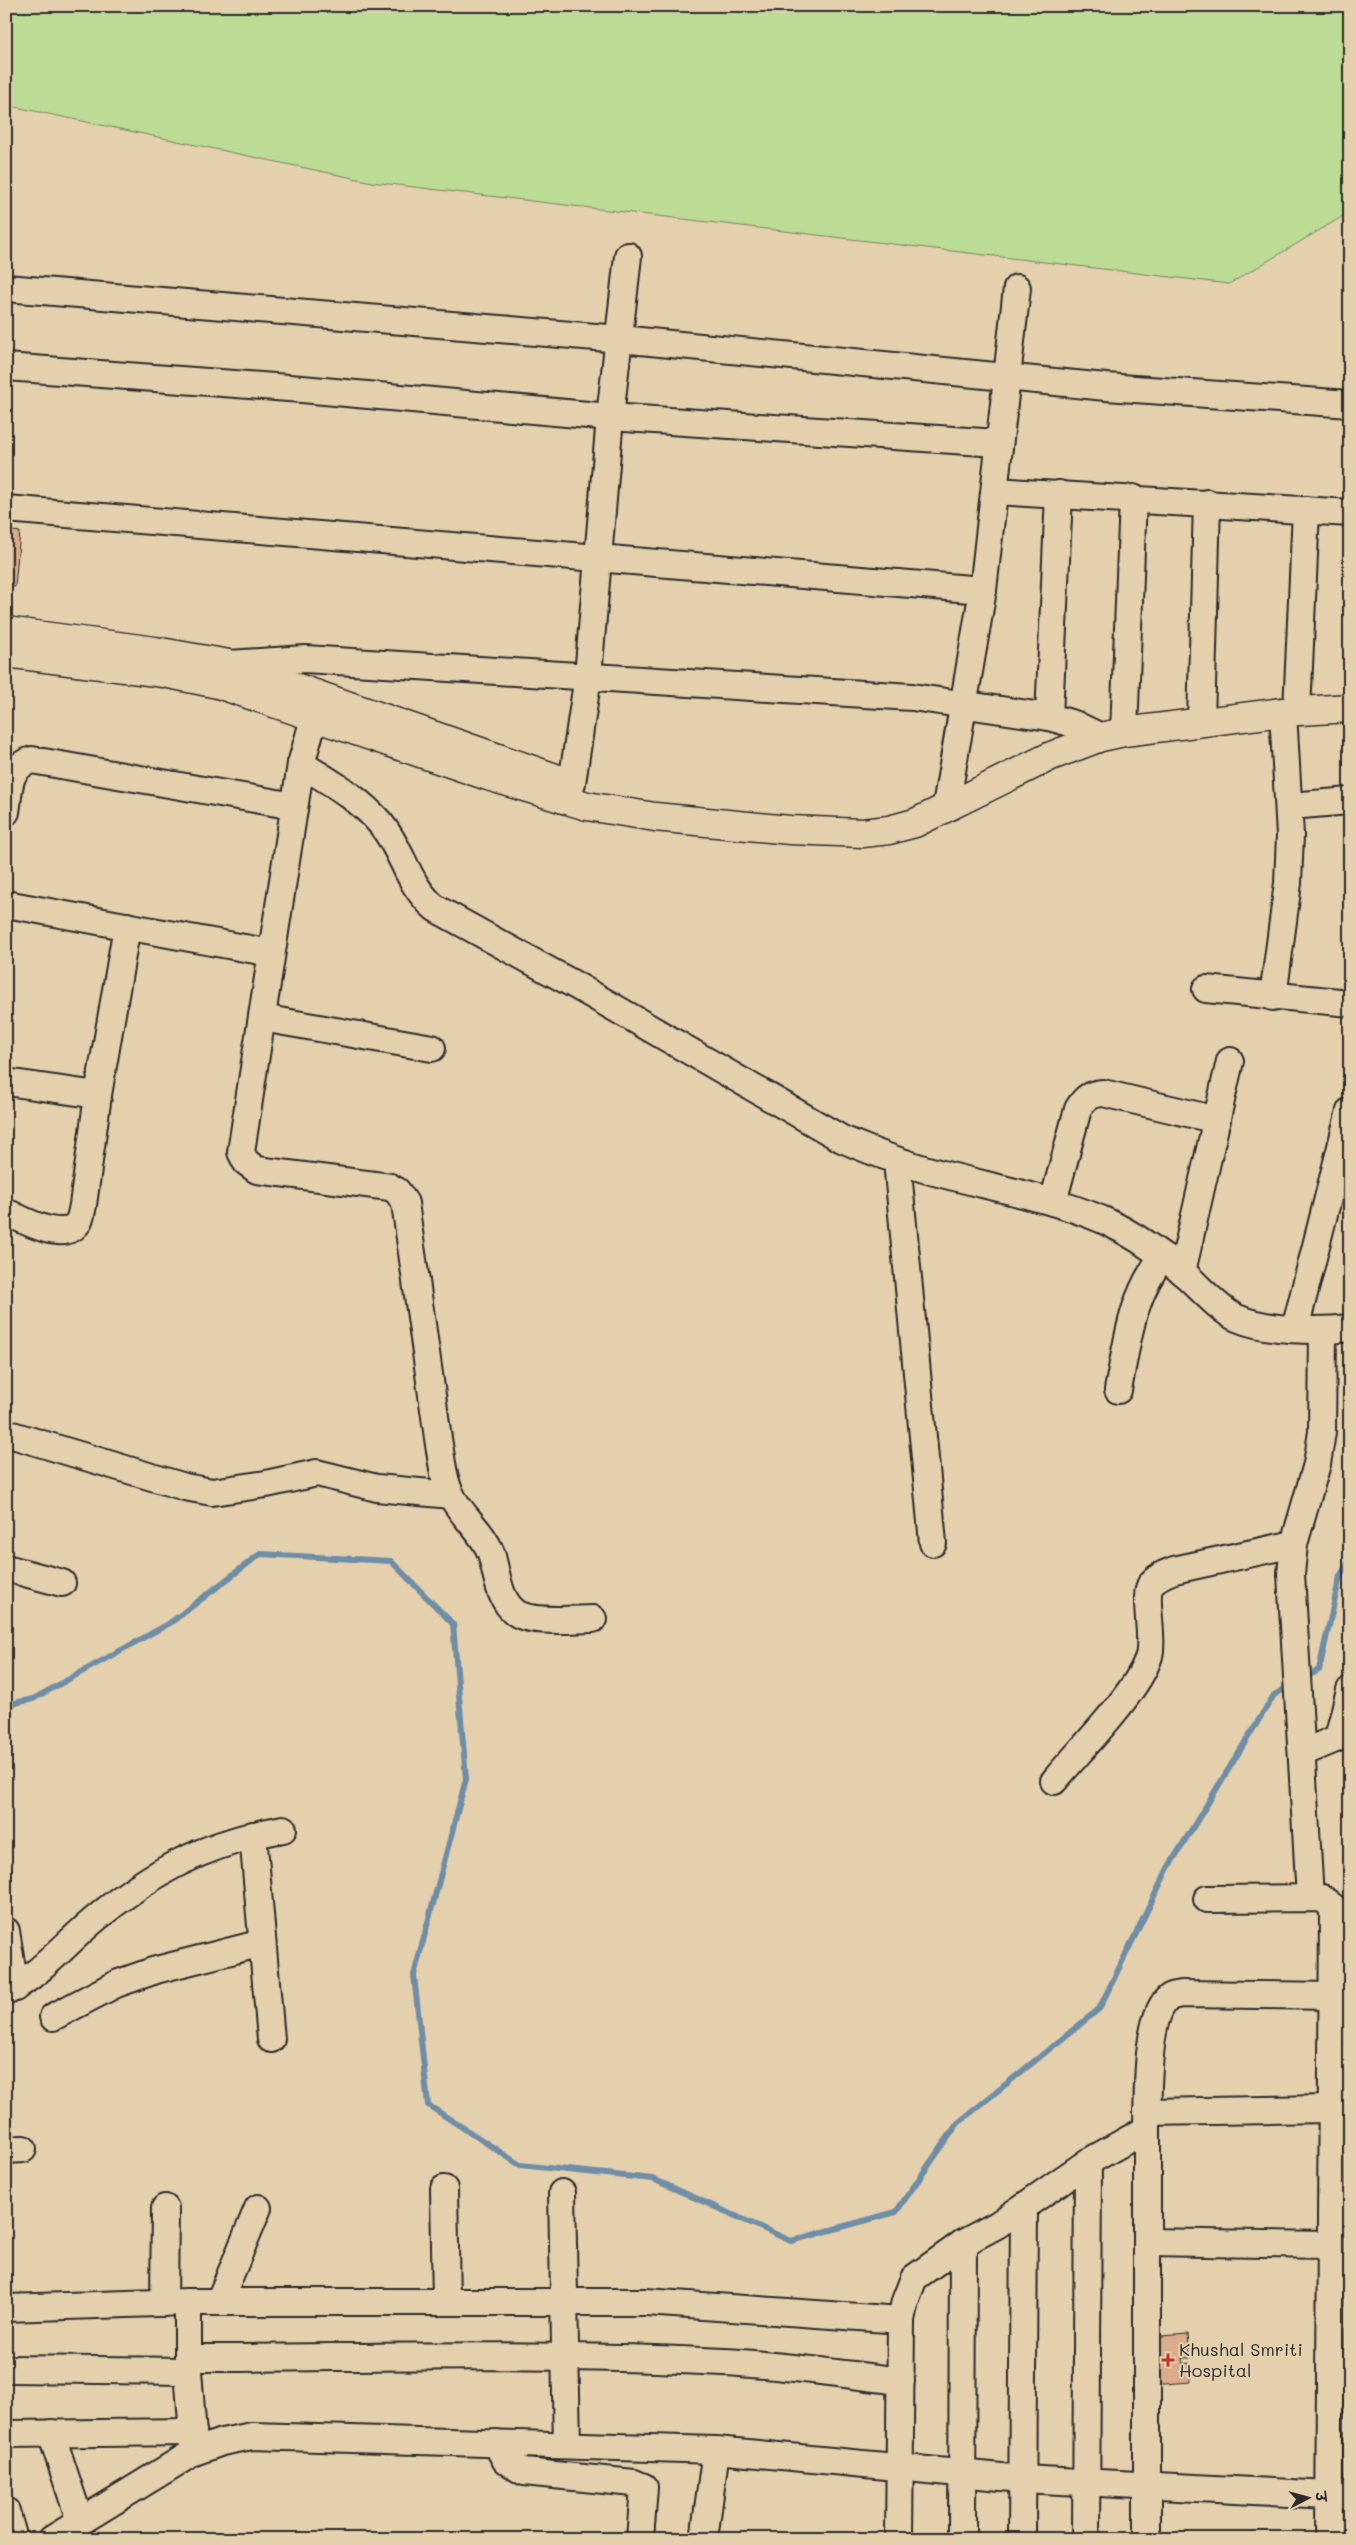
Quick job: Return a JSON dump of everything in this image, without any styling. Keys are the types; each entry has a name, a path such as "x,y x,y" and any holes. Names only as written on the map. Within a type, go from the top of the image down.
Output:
{"main road":[{"path":"6,631 155,650 568,791 587,806 655,817 790,830 862,833 889,830 915,823 946,806 1051,756 1112,734 1290,712 1350,708"},
{"path":"6,653 164,673 224,674"}],"street":[{"path":"568,791 588,676 610,417 628,256"},
{"path":"6,288 620,339 1106,387 1350,404"},
{"path":"946,806 983,590 1017,288"},
{"path":"6,367 302,388 610,417 998,444"},
{"path":"995,491 1133,498 1350,513"},
{"path":"1049,717 1059,494"},
{"path":"224,674 305,659 912,697 1049,717 1112,734 1133,498"},
{"path":"1201,722 1207,503"},
{"path":"6,509 983,590"},
{"path":"1273,997 1288,883 1290,712 1306,510"},
{"path":"320,706 301,764 241,1152 246,1162 257,1170 390,1187 398,1191 405,1203 444,1478 451,1495 481,1534 490,1552 507,1604 516,1613 532,1619 594,1619"},
{"path":"6,812 12,772 20,763 32,760 294,806"},
{"path":"301,764 363,806 382,825 396,846 421,896 435,908 584,990 842,1139 898,1161 948,1176 1054,1202 1103,1221 1138,1240 1172,1264 1236,1318 1295,1329 1323,1331 1350,1328"},
{"path":"1290,806 1350,801"},
{"path":"6,904 271,953"},
{"path":"6,1212 53,1232 68,1230 78,1222 83,1205 98,1095 127,926"},
{"path":"1206,989 1350,1003"},
{"path":"262,1018 432,1048"},
{"path":"1118,1390 1140,1292 1148,1276 1172,1264 1217,1120 1230,1061"},
{"path":"6,1082 98,1095"},
{"path":"1054,1202 1078,1108 1085,1098 1093,1094 1103,1093 1217,1120"},
{"path":"1295,1329 1350,1111"},
{"path":"898,1161 933,1543"},
{"path":"1310,1898 1291,1574 1294,1544 1317,1464 1322,1432 1323,1331"},
{"path":"6,1433 185,1487 212,1492 266,1484 317,1473 377,1488 451,1495"},
{"path":"1054,1781 1144,1672 1152,1637 1148,1595 1150,1584 1162,1575 1174,1570 1294,1544"},
{"path":"6,1568 62,1583"},
{"path":"1302,1753 1338,1738 1350,1690"},
{"path":"6,1931 10,1990 30,1978 94,1920 149,1878 205,1850 252,1835 284,1829"},
{"path":"252,1835 271,2039"},
{"path":"1207,1899 1322,1898 1333,1907 1332,2109 1341,2175 1329,2245 1340,2494 1329,2539"},
{"path":"53,2017 116,1984 156,1970 262,1943"},
{"path":"1147,2539 1147,2120 1149,2064 1153,2030 1161,2007 1170,1997 1181,1994 1333,1996"},
{"path":"899,2539 901,2320 905,2300 914,2278 963,2243 1024,2207 1147,2120 1332,2109"},
{"path":"1086,2539 1088,2162"},
{"path":"444,2189 446,2302"},
{"path":"562,2193 567,2445"},
{"path":"1022,2539 1024,2207"},
{"path":"165,2208 176,2302 188,2365 193,2442"},
{"path":"219,2302 258,2208"},
{"path":"1147,2242 1329,2245"},
{"path":"962,2539 960,2473 963,2243"},
{"path":"6,2308 176,2302 646,2302 901,2320"},
{"path":"6,2369 566,2357 726,2362 900,2381"},
{"path":"6,2434 51,2433 193,2442 222,2442 252,2436 716,2450 1022,2479 1340,2494"},
{"path":"51,2433 80,2521"},
{"path":"52,2539 193,2442"},
{"path":"496,2443 506,2462 524,2472 634,2483 644,2487 640,2539"},
{"path":"704,2539 716,2450"},
{"path":"6,2511 14,2539"}],"green space":[{"path":"6,6 1350,6 1350,212 1229,284 372,182 6,105"}],"building":[{"path":"6,530 20,532 15,587 6,586"},
{"path":"1188,2334 1190,2358 1183,2358 1184,2364 1189,2363 1191,2382 1151,2385 1148,2337"}],"waterway":[{"path":"6,1705 33,1699 170,1623 260,1554 391,1561 453,1624 466,1779 414,1975 428,2105 520,2165 653,2179 791,2241 896,2212 958,2123 1099,2009 1168,1868 1274,1695 1290,1686"},
{"path":"1303,1679 1319,1670 1340,1576 1350,1560"}],"place":[{"name":"Khushal Smriti Hospital","path":"1168,2360"}]}
